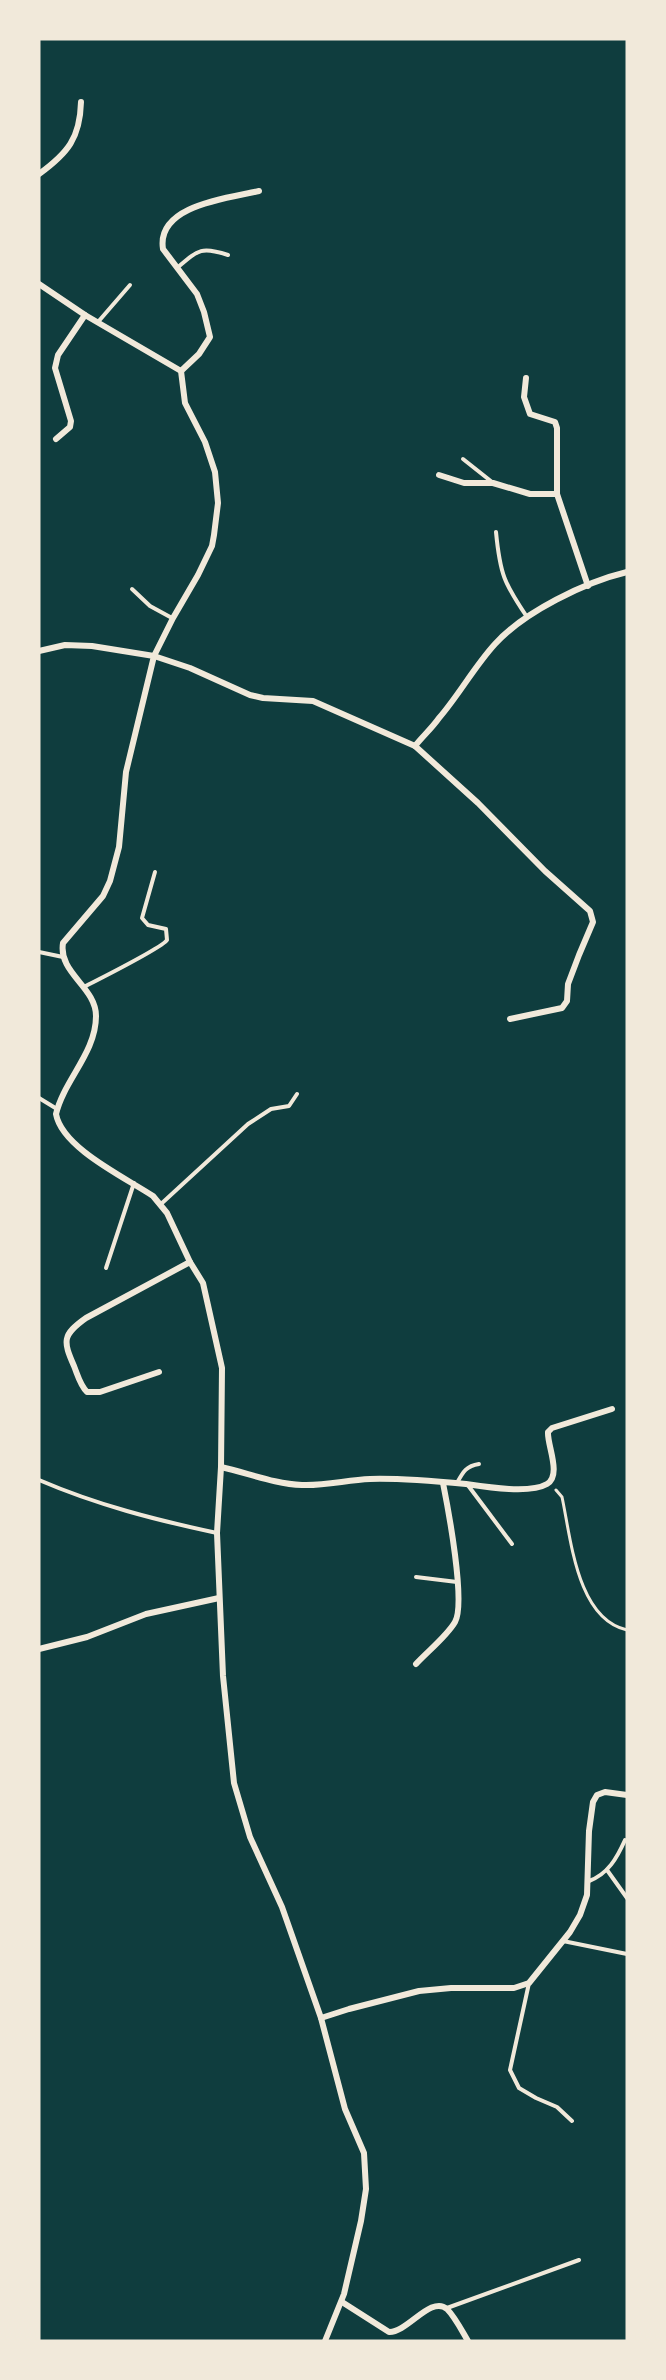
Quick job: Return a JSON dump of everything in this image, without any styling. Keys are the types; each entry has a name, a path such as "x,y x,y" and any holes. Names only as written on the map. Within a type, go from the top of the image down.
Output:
{"street":[{"path":"39,174 53,164 76,137 80,125 81,102"},
{"path":"181,371 200,354 210,337 197,294 163,249 161,240 166,228 183,213 202,203 259,190"},
{"path":"39,284 85,315 181,371"},
{"path":"56,439 70,427 71,422 55,368 56,363 58,355 85,315"},
{"path":"181,371 185,403 205,442 215,472 218,513 212,546 191,588 172,618 154,656 126,772 121,829 115,864 103,896 65,939 64,957 72,973 92,996 95,1007 95,1029 57,1110 58,1123 71,1140 153,1196 161,1204 207,1292 222,1368 221,1467 217,1533 219,1598 231,1765 240,1808 250,1837 282,1907 321,2018 345,2109 364,2154 366,2189 361,2220 342,2302 325,2341"},
{"path":"526,378 524,397 530,414 555,422 557,428 557,494 588,586"},
{"path":"439,475 464,483 493,483 530,494 557,494"},
{"path":"415,746 440,718 496,643 513,626 588,586 627,572"},
{"path":"39,651 65,645 92,646 154,656 190,668 250,695 313,701 415,746 478,803 592,915 593,922 568,984 567,1001 562,1008 510,1019"},
{"path":"159,1372 100,1392 87,1392 82,1387 66,1351 66,1342 72,1328 86,1318 190,1262"},
{"path":"221,1467 282,1483 302,1485 369,1479 419,1480 485,1488 520,1489 546,1485 551,1480 554,1472 548,1432 552,1428 612,1409"},
{"path":"416,1664 455,1622 458,1608 458,1582 443,1483"},
{"path":"39,1649 87,1637 146,1614 219,1598"},
{"path":"321,2018 419,1991 452,1988 514,1988 529,1983 580,1915 589,1881 589,1831 593,1802 597,1795 605,1792 627,1795"},
{"path":"342,2302 389,2332 402,2330 428,2309 440,2306 447,2308 468,2341"}],"lane":[{"path":"177,268 202,249 213,249 228,255"},
{"path":"98,322 130,285"},
{"path":"463,459 493,483"},
{"path":"496,532 502,574 527,617"},
{"path":"132,589 150,606 172,618"},
{"path":"84,987 160,948 167,940 166,929 148,925 142,918 155,872"},
{"path":"39,952 64,957"},
{"path":"161,1204 248,1124 271,1110 289,1106 297,1094"},
{"path":"39,1098 57,1110"},
{"path":"106,1268 134,1183"},
{"path":"457,1484 465,1469 470,1465 479,1464"},
{"path":"39,1480 103,1505 147,1518 217,1533"},
{"path":"467,1485 512,1544"},
{"path":"416,1577 458,1582"},
{"path":"589,1881 598,1878 607,1870 619,1854 625,1840"},
{"path":"607,1870 627,1898"},
{"path":"562,1941 627,1954"},
{"path":"529,1983 510,2070 519,2088 557,2107 572,2121"},
{"path":"447,2308 579,2260"}],"path":[{"path":"546,1485 558,1491 562,1497 581,1581 592,1606 600,1616 615,1627 627,1630"}]}
